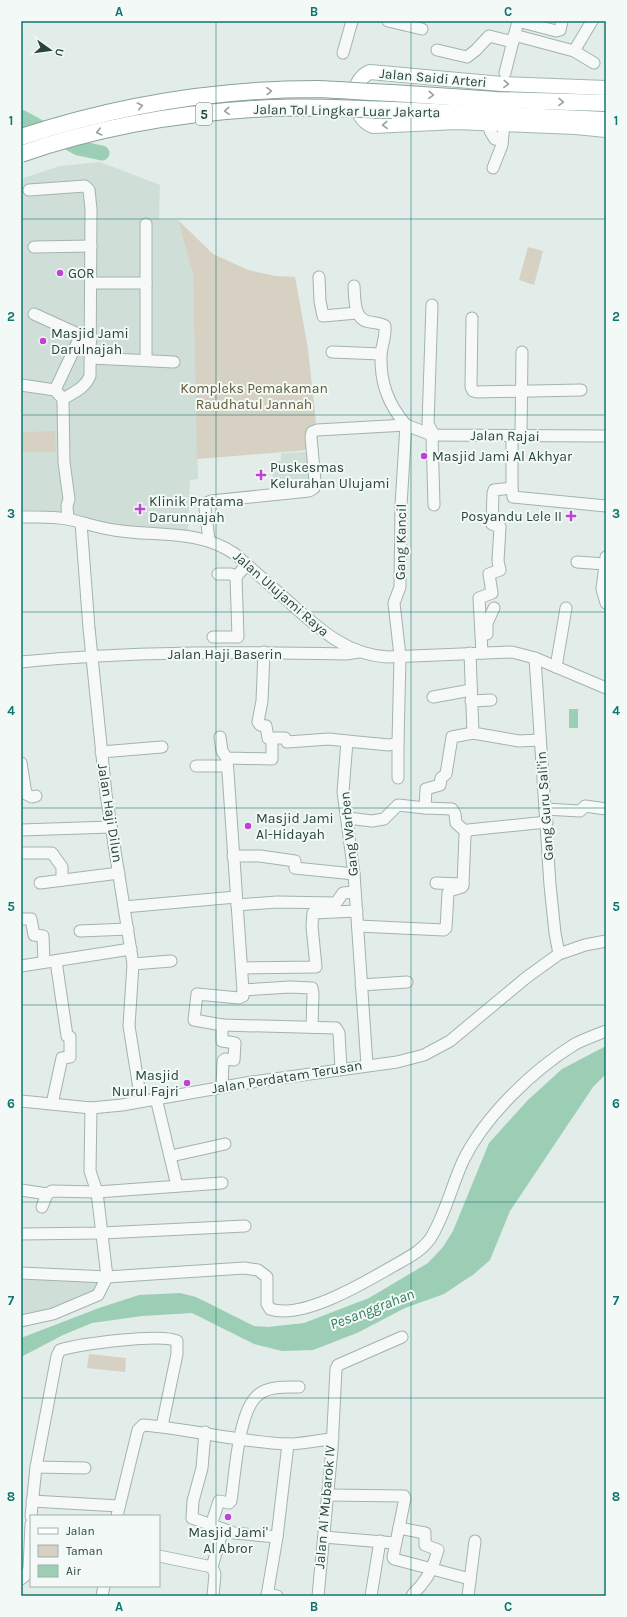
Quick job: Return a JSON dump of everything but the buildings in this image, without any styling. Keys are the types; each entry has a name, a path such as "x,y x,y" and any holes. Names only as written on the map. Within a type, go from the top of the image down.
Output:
{"highway":[{"name":"Jalan Tol Lingkar Luar Jakarta","path":"21,137 91,116 157,102 275,91 316,90 392,92 496,100 606,103"},
{"name":"Jalan Tol Lingkar Luar Jakarta","path":"21,154 104,131 158,119 272,108 392,110 606,120"}],"main road":[{"name":"Jalan Saidi Arteri","path":"606,88 502,84 370,72 363,74 359,80 355,93 360,117 373,126 456,122 576,127 606,130"}],"street":[{"path":"343,53 352,21"},
{"path":"388,21 422,29"},
{"path":"505,73 518,21 556,31 560,30 562,21"},
{"path":"574,51 592,21"},
{"path":"437,50 467,56 476,50 489,36 514,38 574,51 594,64"},
{"path":"488,123 490,132 495,140 502,141"},
{"path":"493,168 502,141 504,124"},
{"path":"29,190 88,187 92,209 91,283 86,338 91,358 90,376 87,382 63,399"},
{"path":"146,224 146,360"},
{"path":"34,247 91,246"},
{"path":"319,277 321,310 324,316 357,313"},
{"path":"91,283 146,283"},
{"path":"354,286 357,313 366,322 382,324 385,326 381,354 382,375 388,399 394,411 406,425"},
{"path":"432,305 428,424 433,435 434,506"},
{"path":"34,314 86,338"},
{"path":"472,318 471,387 473,390 582,390"},
{"path":"55,390 86,338"},
{"path":"332,352 381,354"},
{"path":"522,352 521,391 512,488 514,497 606,506"},
{"path":"91,358 174,362"},
{"path":"21,385 55,390 63,399 64,464 61,476 62,499 67,506 68,519"},
{"path":"208,540 205,508 206,503 212,501 309,491 314,488 312,432 317,430 406,425"},
{"name":"Jalan Rajai","path":"406,425 433,435 606,436"},
{"name":"Gang Kancil","path":"400,656 394,603 400,588 406,425"},
{"path":"488,652 480,598 492,593 490,572 497,572 500,570 498,561 500,527 492,524 493,493 494,490 512,488"},
{"name":"Jalan Ulujami Raya","path":"21,517 52,517 68,519 113,530 191,536 208,540 223,546 247,564 321,630 339,643 359,652 380,657 512,652 535,658 606,688"},
{"name":"Jalan Haji Dilun","path":"81,523 101,752 111,827 133,964 133,992 129,1026 141,1101"},
{"path":"577,562 606,561 602,589 606,603"},
{"path":"213,637 238,637 236,577 247,564"},
{"path":"218,574 231,574 236,577"},
{"path":"488,652 487,623 494,608"},
{"path":"556,667 566,608"},
{"path":"264,652 262,701 258,722 260,725 266,726 268,738 273,740 274,738 285,738 287,742 330,739 389,745 398,743"},
{"name":"Jalan Haji Baserin","path":"21,662 92,655 264,652 346,654 359,652"},
{"path":"470,653 473,733"},
{"path":"398,778 400,656"},
{"name":"Gang Guru Sali'in","path":"535,658 550,885 555,933 559,954"},
{"path":"433,697 471,695 491,700"},
{"path":"425,808 426,789 440,785 441,778 446,774 452,737 473,733 519,741 540,740"},
{"path":"220,737 222,751 227,762 244,990 242,996 239,998 197,994 194,1021 222,1025 337,1029 341,1069"},
{"path":"196,766 227,762 271,760 273,758 273,740"},
{"name":"Gang Warben","path":"347,741 343,792 348,818 354,874 367,1065"},
{"path":"101,752 162,747"},
{"path":"21,763 26,794 32,797 36,796"},
{"path":"348,818 381,820 388,818 398,805 452,809 455,814 456,823 466,832"},
{"path":"545,809 580,811 585,806 606,809"},
{"path":"466,832 472,829 547,822"},
{"path":"21,830 111,827"},
{"path":"463,884 466,832"},
{"path":"21,853 52,853 62,868 62,880"},
{"path":"233,856 260,856 295,861 295,868 303,870 354,874"},
{"path":"40,883 119,873"},
{"path":"436,883 463,884"},
{"path":"358,926 444,930 446,928 448,893 449,891 463,884"},
{"path":"124,907 237,901 336,903 343,893 355,892"},
{"path":"308,987 308,973 316,972 312,926 313,913 357,911"},
{"path":"21,919 31,919 34,935 43,936 44,962"},
{"path":"80,931 128,929"},
{"name":"Jalan Perdatam Terusan","path":"21,1101 91,1108 367,1065 397,1062 424,1056 450,1041 527,977 559,954 585,945 606,941"},
{"path":"21,966 131,949"},
{"path":"52,1104 62,1058 70,1057 70,1037 67,1036 56,961"},
{"path":"133,964 172,962"},
{"path":"242,968 316,967"},
{"path":"361,985 407,982"},
{"path":"244,990 312,988 312,1027"},
{"path":"222,1025 222,1041 235,1043 234,1060 225,1059 223,1062 222,1087"},
{"path":"21,1273 107,1277 244,1268 258,1270 267,1277 268,1307 279,1311 321,1303 348,1291 418,1252 430,1239 464,1160 481,1130 510,1098 542,1068 576,1044 606,1031"},
{"path":"156,1098 177,1186"},
{"path":"21,1321 53,1314 98,1295 107,1277 97,1192 90,1171 91,1108"},
{"path":"171,1156 225,1144"},
{"path":"21,1190 47,1194 52,1191 97,1192 222,1183"},
{"path":"42,1207 47,1194"},
{"path":"21,1234 102,1233 245,1226"},
{"path":"31,1515 36,1467 57,1356 60,1350 108,1342 163,1337 177,1341 177,1354 162,1426"},
{"path":"333,1439 336,1369 338,1365 402,1337"},
{"path":"211,1525 219,1500 229,1503 231,1501 240,1440 248,1409 258,1394 276,1388 300,1387"},
{"name":"Jalan Al Mubarok IV","path":"118,1511 138,1430 143,1425 205,1432 240,1440 288,1444 333,1439 318,1596"},
{"path":"205,1432 202,1468 193,1501 191,1516 194,1520 234,1533 277,1537"},
{"path":"270,1595 288,1444"},
{"path":"36,1467 84,1468"},
{"path":"328,1495 404,1496 405,1498 395,1543 394,1559 470,1579"},
{"path":"32,1501 118,1511"},
{"path":"399,1528 426,1533 425,1545 438,1550 432,1569 429,1571 422,1585 412,1596"},
{"path":"213,1596 215,1574 212,1567 223,1529"},
{"path":"324,1536 395,1543"},
{"path":"468,1596 475,1541"},
{"path":"371,1596 380,1542"},
{"path":"21,1579 29,1570 30,1547"},
{"path":"160,1556 212,1567"}],"shaded area":[{"path":"100,162 160,185 159,220 178,220 193,275 198,479 190,480 188,530 109,526 37,510 21,510 21,179 60,166"},
{"path":"308,452 310,488 273,489 272,461 281,461 281,453"},
{"path":"21,1276 97,1278 97,1297 21,1329"}],"green space":[{"name":"Kompleks Pemakaman Raudhatul Jannah","path":"178,220 213,254 248,270 275,276 295,277 308,349 316,423 309,431 308,450 197,459 193,275"},
{"path":"528,247 543,251 534,285 519,280"},
{"path":"55,431 56,452 21,452 21,432"},
{"path":"89,1354 126,1358 125,1372 87,1368"}],"water":[{"path":"569,709 578,709 578,728 569,728"},
{"name":"Pesanggrahan","path":"606,1046 606,1074 593,1087 510,1211 490,1260 474,1274 444,1294 405,1308 357,1333 313,1350 282,1351 254,1344 192,1313 142,1316 92,1323 63,1335 21,1357 21,1338 99,1308 139,1295 180,1293 196,1297 254,1326 268,1327 304,1323 369,1298 428,1263 443,1247 453,1231 489,1143 528,1100 562,1069"}],"waterway":[{"path":"21,117 78,148 102,153"}],"place":[{"name":"GOR","path":"60,273"},
{"name":"Masjid Jami Darulnajah","path":"43,341"},
{"name":"Masjid Jami Al Akhyar","path":"424,456"},
{"name":"Puskesmas Kelurahan Ulujami","path":"261,475"},
{"name":"Klinik Pratama Darunnajah","path":"140,509"},
{"name":"Posyandu Lele II","path":"571,516"},
{"name":"Masjid Jami Al-Hidayah","path":"248,826"},
{"name":"Masjid Nurul Fajri","path":"187,1083"},
{"name":"Masjid Jami' Al Abror","path":"228,1517"}]}
